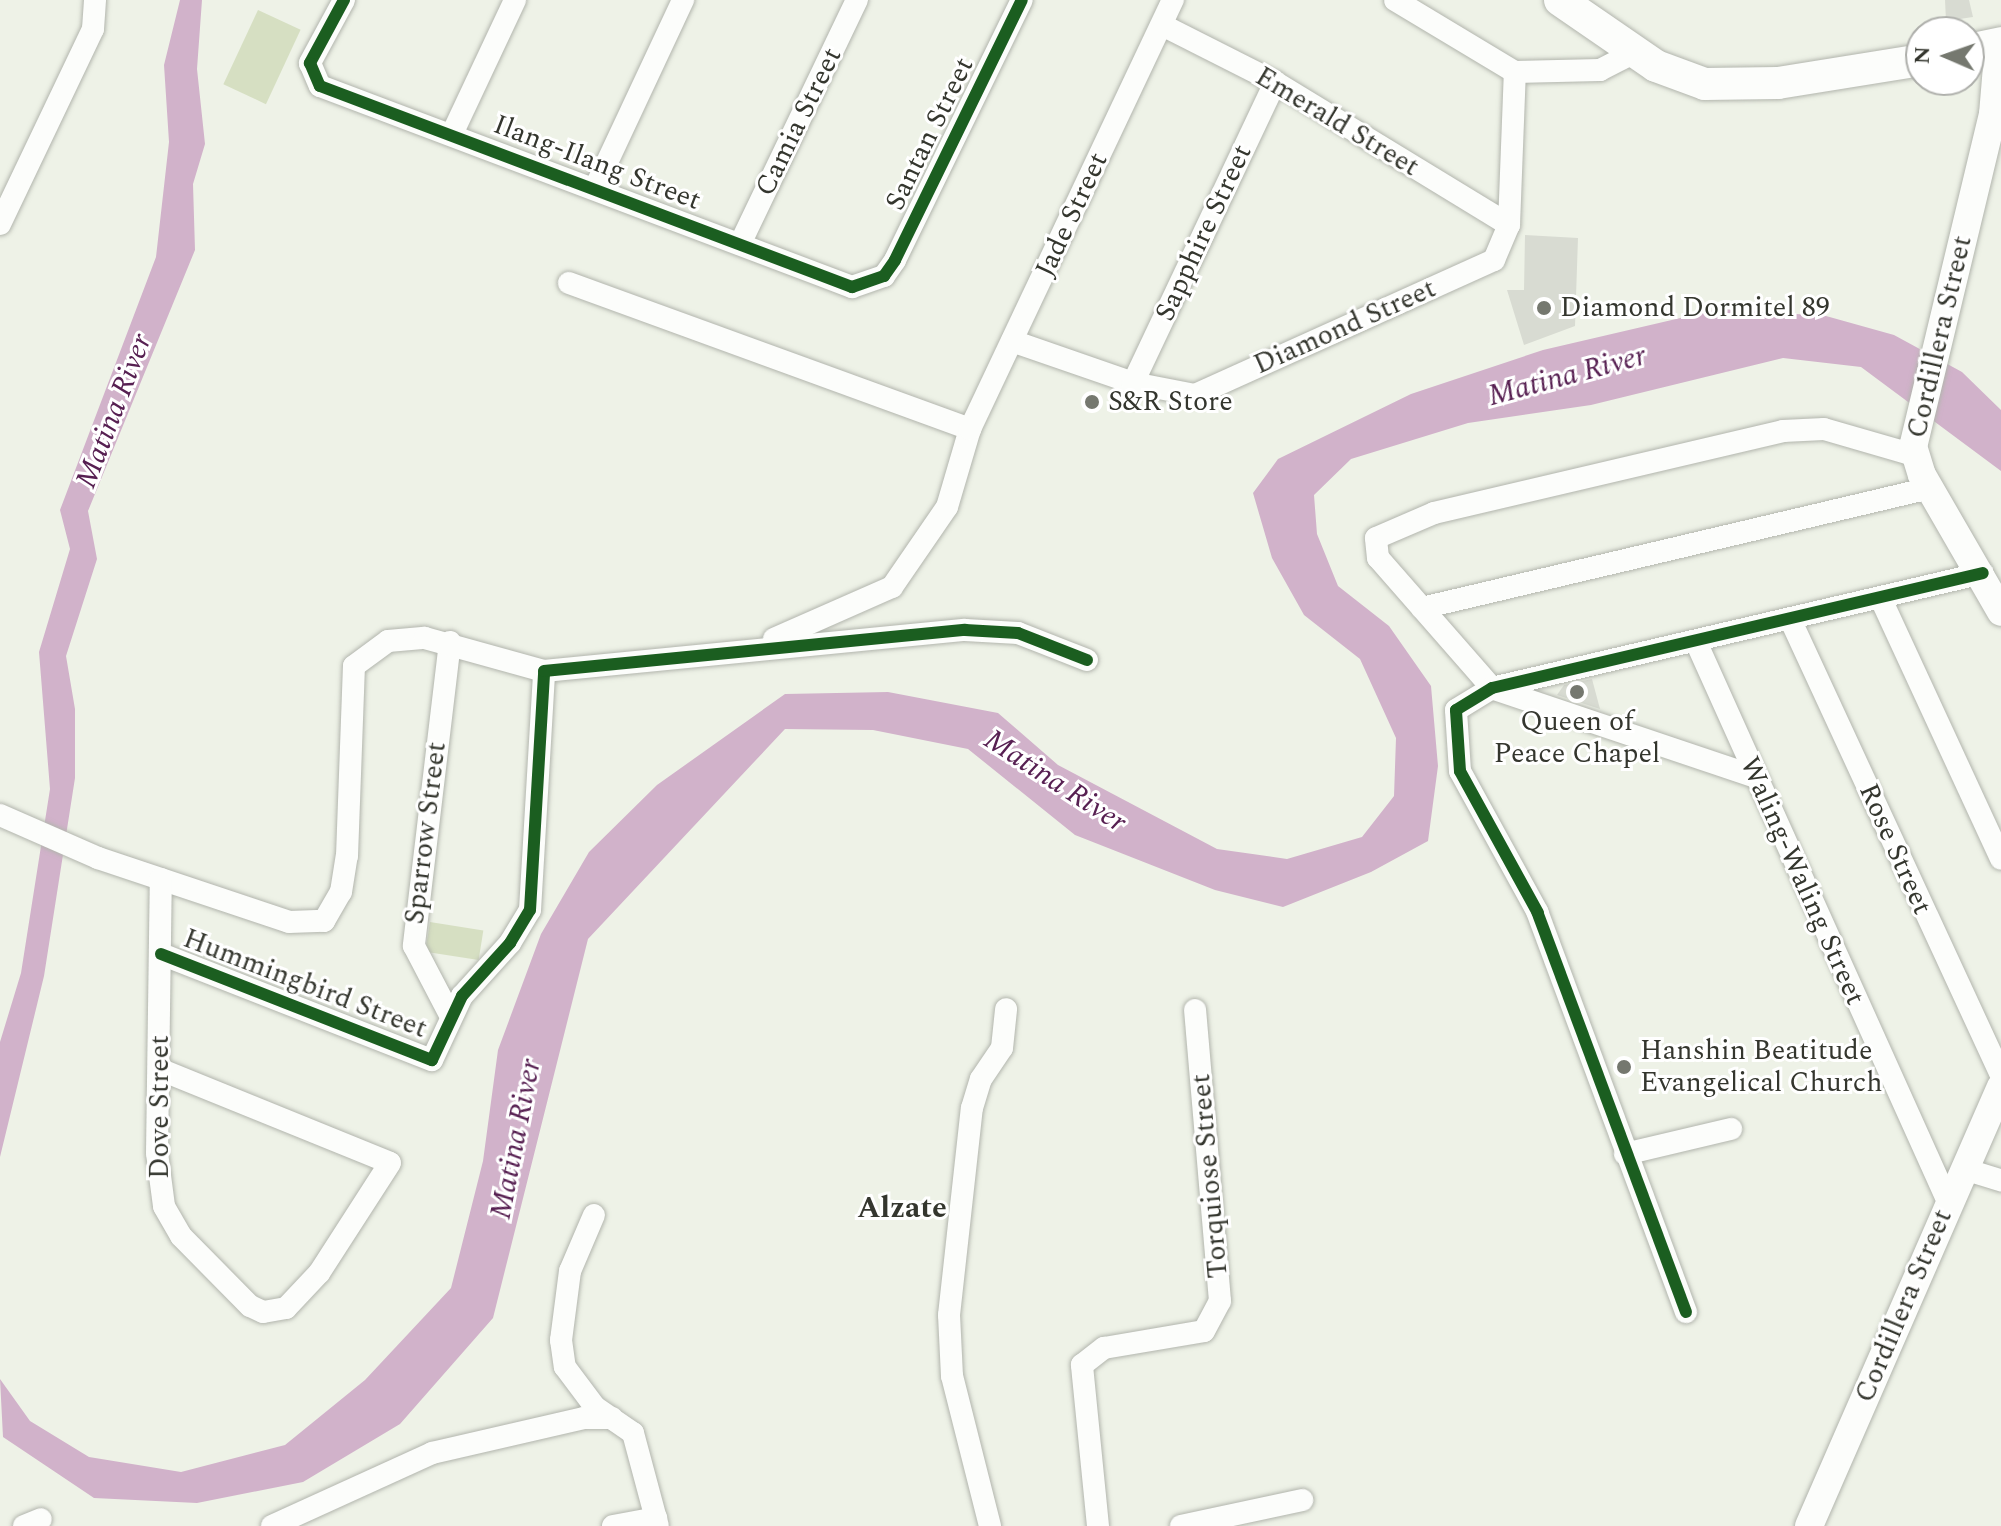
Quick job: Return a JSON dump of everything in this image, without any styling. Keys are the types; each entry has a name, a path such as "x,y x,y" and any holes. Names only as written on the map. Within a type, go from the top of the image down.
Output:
{"main road":[{"path":"1560,0 1595,10 1635,52 1680,77 1733,87 1905,62"}],"street":[{"path":"0,224 93,29 95,0"},
{"name":"Ilang-Ilang Street","path":"344,0 310,72 320,86 595,188 837,284 873,283"},
{"path":"452,134 515,0"},
{"path":"595,188 683,0"},
{"name":"Camia Street","path":"740,244 857,0"},
{"name":"Santan Street","path":"873,283 899,251 1022,0"},
{"name":"Jade Street","path":"746,649 892,587 947,507 970,429 1173,0"},
{"path":"1395,0 1515,72 1600,70 1635,52"},
{"name":"Emerald Street","path":"1162,25 1275,82 1509,225"},
{"name":"Cordillera Street","path":"1990,45 1993,114 1915,443 1930,488 1983,573 2001,612"},
{"name":"Diamond Street","path":"1012,341 1133,383 1178,395 1209,391 1494,260 1509,225 1515,72"},
{"name":"Sapphire Street","path":"1133,383 1275,82"},
{"path":"569,283 970,429"},
{"path":"1753,776 1492,688 1374,551 1381,532 1399,523 1783,431 1824,429 1915,443"},
{"path":"1422,608 1930,488"},
{"path":"1686,1312 1538,913 1460,771 1456,710 1492,688 1697,644 1983,573"},
{"path":"1881,599 2001,859"},
{"name":"Rose Street","path":"1791,621 2001,1075"},
{"path":"0,815 81,852 289,922 324,921 341,892 347,856 354,666 388,641 450,642 548,671 746,649 987,630 1018,633 1087,660"},
{"name":"Sparrow Street","path":"450,642 414,946 450,1015"},
{"name":"Waling-Waling Street","path":"1697,644 1753,776 1949,1204"},
{"path":"450,1015 530,910 548,671"},
{"name":"Dove Street","path":"159,1069 390,1163 300,1296 286,1308 263,1312 181,1236 164,1206 157,1153 161,879"},
{"name":"Hummingbird Street","path":"161,954 432,1060 450,1015"},
{"path":"990,1526 952,1376 949,1315 972,1108 981,1079 1002,1048 1006,1009"},
{"name":"Torquiose Street","path":"1098,1526 1082,1365 1104,1348 1204,1331 1220,1301 1195,1010"},
{"name":"Cordillera Street","path":"1809,1526 2001,1087"},
{"path":"1625,1154 1731,1129"},
{"path":"1964,1169 2001,1180"},
{"path":"594,1215 570,1271 561,1340 575,1386 612,1418"},
{"path":"272,1526 432,1453 584,1418 612,1418 624,1422 641,1449 657,1522 613,1526"},
{"path":"1181,1526 1302,1500"}],"green space":[{"path":"258,10 301,30 266,104 223,84"},
{"path":"430,922 483,930 479,960 425,952"}],"water":[{"name":"Matina River","path":"180,0 202,0 197,69 205,144 193,184 195,250 88,511 97,559 66,656 75,709 75,778 44,976 0,1157 0,1042 21,973 50,789 39,652 70,549 60,510 156,257 169,142 164,65"},
{"name":"Matina River","path":"1719,309 1826,316 1894,335 1962,372 2001,410 2001,471 1861,367 1783,358 1591,405 1468,423 1351,459 1314,495 1317,534 1338,586 1389,626 1431,686 1438,766 1428,841 1371,872 1283,907 1215,890 1075,835 968,749 873,730 785,729 588,939 493,1318 400,1424 303,1482 197,1503 94,1498 3,1437 0,1379 30,1421 89,1457 181,1472 285,1445 365,1380 451,1288 483,1161 498,1050 541,934 589,852 657,785 785,694 888,692 998,713 1058,765 1217,849 1287,859 1362,837 1394,796 1396,738 1360,659 1304,615 1272,558 1253,493 1278,459 1411,394 1543,350"}],"building":[{"path":"1945,0 1969,0 1973,16 1946,16"},
{"name":"Diamond Dormitel 89","path":"1525,235 1578,238 1575,326 1524,345 1507,290 1524,290"},
{"name":"Queen of Peace Chapel","path":"1592,679 1600,709 1557,695 1564,685"}],"cycle path":[{"path":"344,0 310,63 320,86 852,287 884,276 895,260 1022,0"},
{"path":"1686,1312 1538,913 1460,771 1456,710 1492,688 1983,573"},
{"path":"161,954 432,1060 462,996 510,943 530,910 544,671 965,630 1018,633 1087,660"}],"place":[{"name":"Diamond Dormitel 89","path":"1544,308"},
{"name":"S&R Store","path":"1092,402"},
{"name":"Queen of Peace Chapel","path":"1577,692"},
{"name":"Hanshin Beatitude Evangelical Church","path":"1624,1067"}],"district":[{"name":"Alzate","path":"902,1208"}]}
